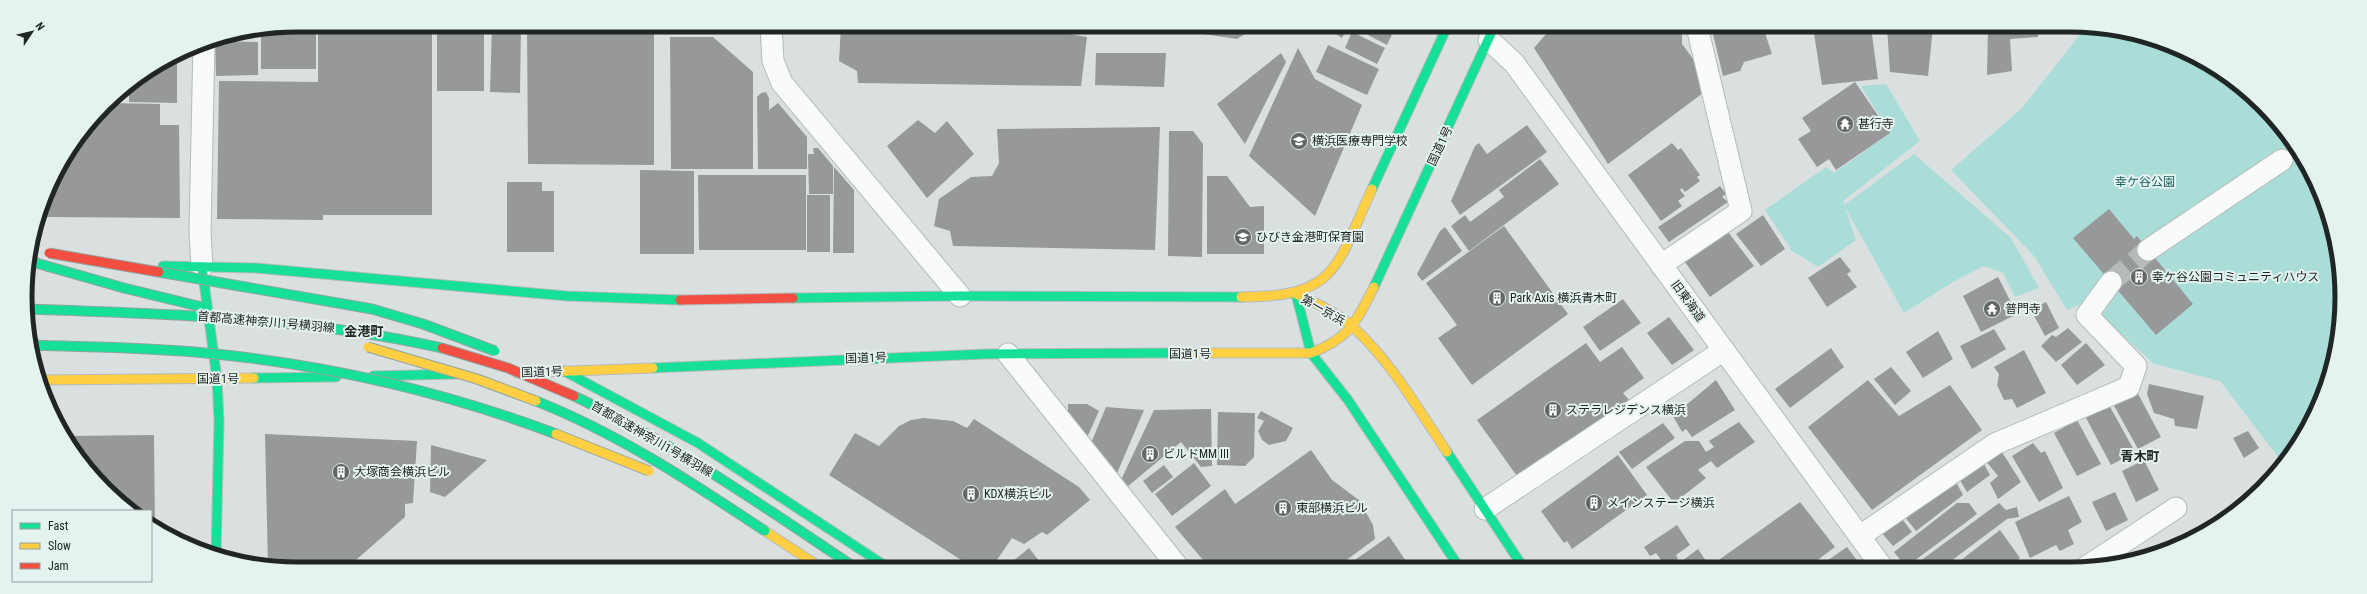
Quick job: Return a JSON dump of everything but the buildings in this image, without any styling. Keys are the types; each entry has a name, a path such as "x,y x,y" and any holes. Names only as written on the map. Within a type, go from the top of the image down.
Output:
{"main road":[{"path":"34,268 256,268 568,296 684,300 960,296 1263,297 1296,294 1314,286 1327,277 1337,266 1444,32"},
{"name":"国道1号","path":"45,380 217,379 490,373 564,371 716,363 1008,354 1312,353 1327,347 1353,327 1382,271 1492,33"},
{"path":"38,250 88,262 322,299 372,310 422,324 508,357"},
{"path":"34,263 124,288 342,340"},
{"path":"202,267 217,379 219,421 216,549"},
{"name":"第一京浜","path":"1296,294 1325,308 1353,327 1393,371 1520,562"},
{"name":"第一京浜","path":"1296,294 1312,353 1348,400 1454,562"},
{"name":"首都高速神奈川1号横羽線","path":"33,309 213,317 337,328 391,338 470,356 537,379 590,403 681,454 846,562"},
{"path":"357,344 490,383 599,430 650,456 765,531"},
{"name":"首都高速神奈川1号横羽線","path":"36,345 145,348 216,354 348,374 416,389 547,429 605,452 699,495 765,531 812,562"},
{"path":"522,363 590,403"},
{"path":"564,371 677,478 806,562"},
{"path":"564,371 698,443 879,562"}],"street":[{"path":"771,32 773,60 782,82 960,296"},
{"path":"1661,265 1741,211 1698,32"},
{"name":"旧東海道","path":"1492,33 1878,562"},
{"path":"202,267 200,232 204,49"},
{"path":"2148,250 2282,160"},
{"path":"1860,536 1995,444 2129,387 2136,366 2087,315 2111,282"},
{"path":"1485,509 1724,350"},
{"path":"1008,354 1174,562"},
{"path":"2096,561 2176,508"}],"green space":[{"name":"幸ケ谷公園","path":"2082,33 2105,34 2139,41 2187,59 2217,77 2245,98 2269,122 2280,136 2308,180 2321,212 2333,262 2335,297 2333,332 2321,382 2308,414 2279,459 2220,381 2154,364 2086,302 2067,310 2034,256 1951,170 2022,108"},
{"path":"1886,84 1920,141 1843,201 1844,205 1914,154 2011,238 2039,288 2015,297 2003,273 1984,266 1953,282 1904,313 1845,207 1856,240 1818,267 1792,251 1765,210 1826,167 1834,173 1890,133 1861,86"}],"tunnel":[{"path":"2111,282 2148,250"}],"traffic: fast":[{"path":"1372,189 1445,32"},
{"path":"1374,287 1492,32"},
{"path":"34,262 124,288 202,307"},
{"path":"163,266 256,268 567,296 680,300"},
{"path":"202,267 217,379 219,421 216,549"},
{"path":"159,272 372,309 423,324 495,351"},
{"path":"1296,294 1311,353 1348,400 1456,562"},
{"path":"793,298 960,296 1241,297"},
{"path":"33,309 185,315 288,323 391,338 442,348"},
{"path":"36,345 175,350 287,363 332,371 423,392 468,404 556,434"},
{"path":"653,368 986,354 1176,353"},
{"path":"564,371 698,443 879,562"},
{"path":"373,376 456,374"},
{"path":"254,378 336,377"},
{"path":"574,396 647,434 717,476 847,562"},
{"path":"536,401 596,428 654,460 765,531"},
{"path":"1447,452 1520,562"}],"traffic: slow":[{"path":"1241,297 1273,296 1297,291 1316,283 1329,272 1340,257 1350,239 1372,189"},
{"path":"1176,353 1311,353 1335,341 1350,328 1362,310 1374,287"},
{"path":"1296,294 1334,313 1354,328 1368,342 1404,387 1447,452"},
{"path":"368,347 477,379 536,401"},
{"path":"517,373 653,368"},
{"path":"45,380 254,378"},
{"path":"556,434 649,471"},
{"path":"765,531 812,562"}],"traffic: jam":[{"path":"49,253 159,272"},
{"path":"680,300 793,298"},
{"path":"442,348 508,368 574,396"}],"place":[{"name":"甚行寺","path":"1845,124"},
{"name":"横浜医療専門学校","path":"1299,141"},
{"name":"ひびき金港町保育園","path":"1243,237"},
{"name":"幸ケ谷公園コミュニティハウス","path":"2139,277"},
{"name":"Park Axis 横浜青木町","path":"1497,298"},
{"name":"普門寺","path":"1992,309"},
{"name":"ステラレジデンス横浜","path":"1553,410"},
{"name":"ビルドMM III","path":"1150,454"},
{"name":"大塚商会横浜ビル","path":"341,472"},
{"name":"KDX横浜ビル","path":"971,494"},
{"name":"メインステージ横浜","path":"1594,503"},
{"name":"東部横浜ビル","path":"1283,508"}],"district":[{"name":"金港町","path":"364,331"},
{"name":"青木町","path":"2140,456"}]}
